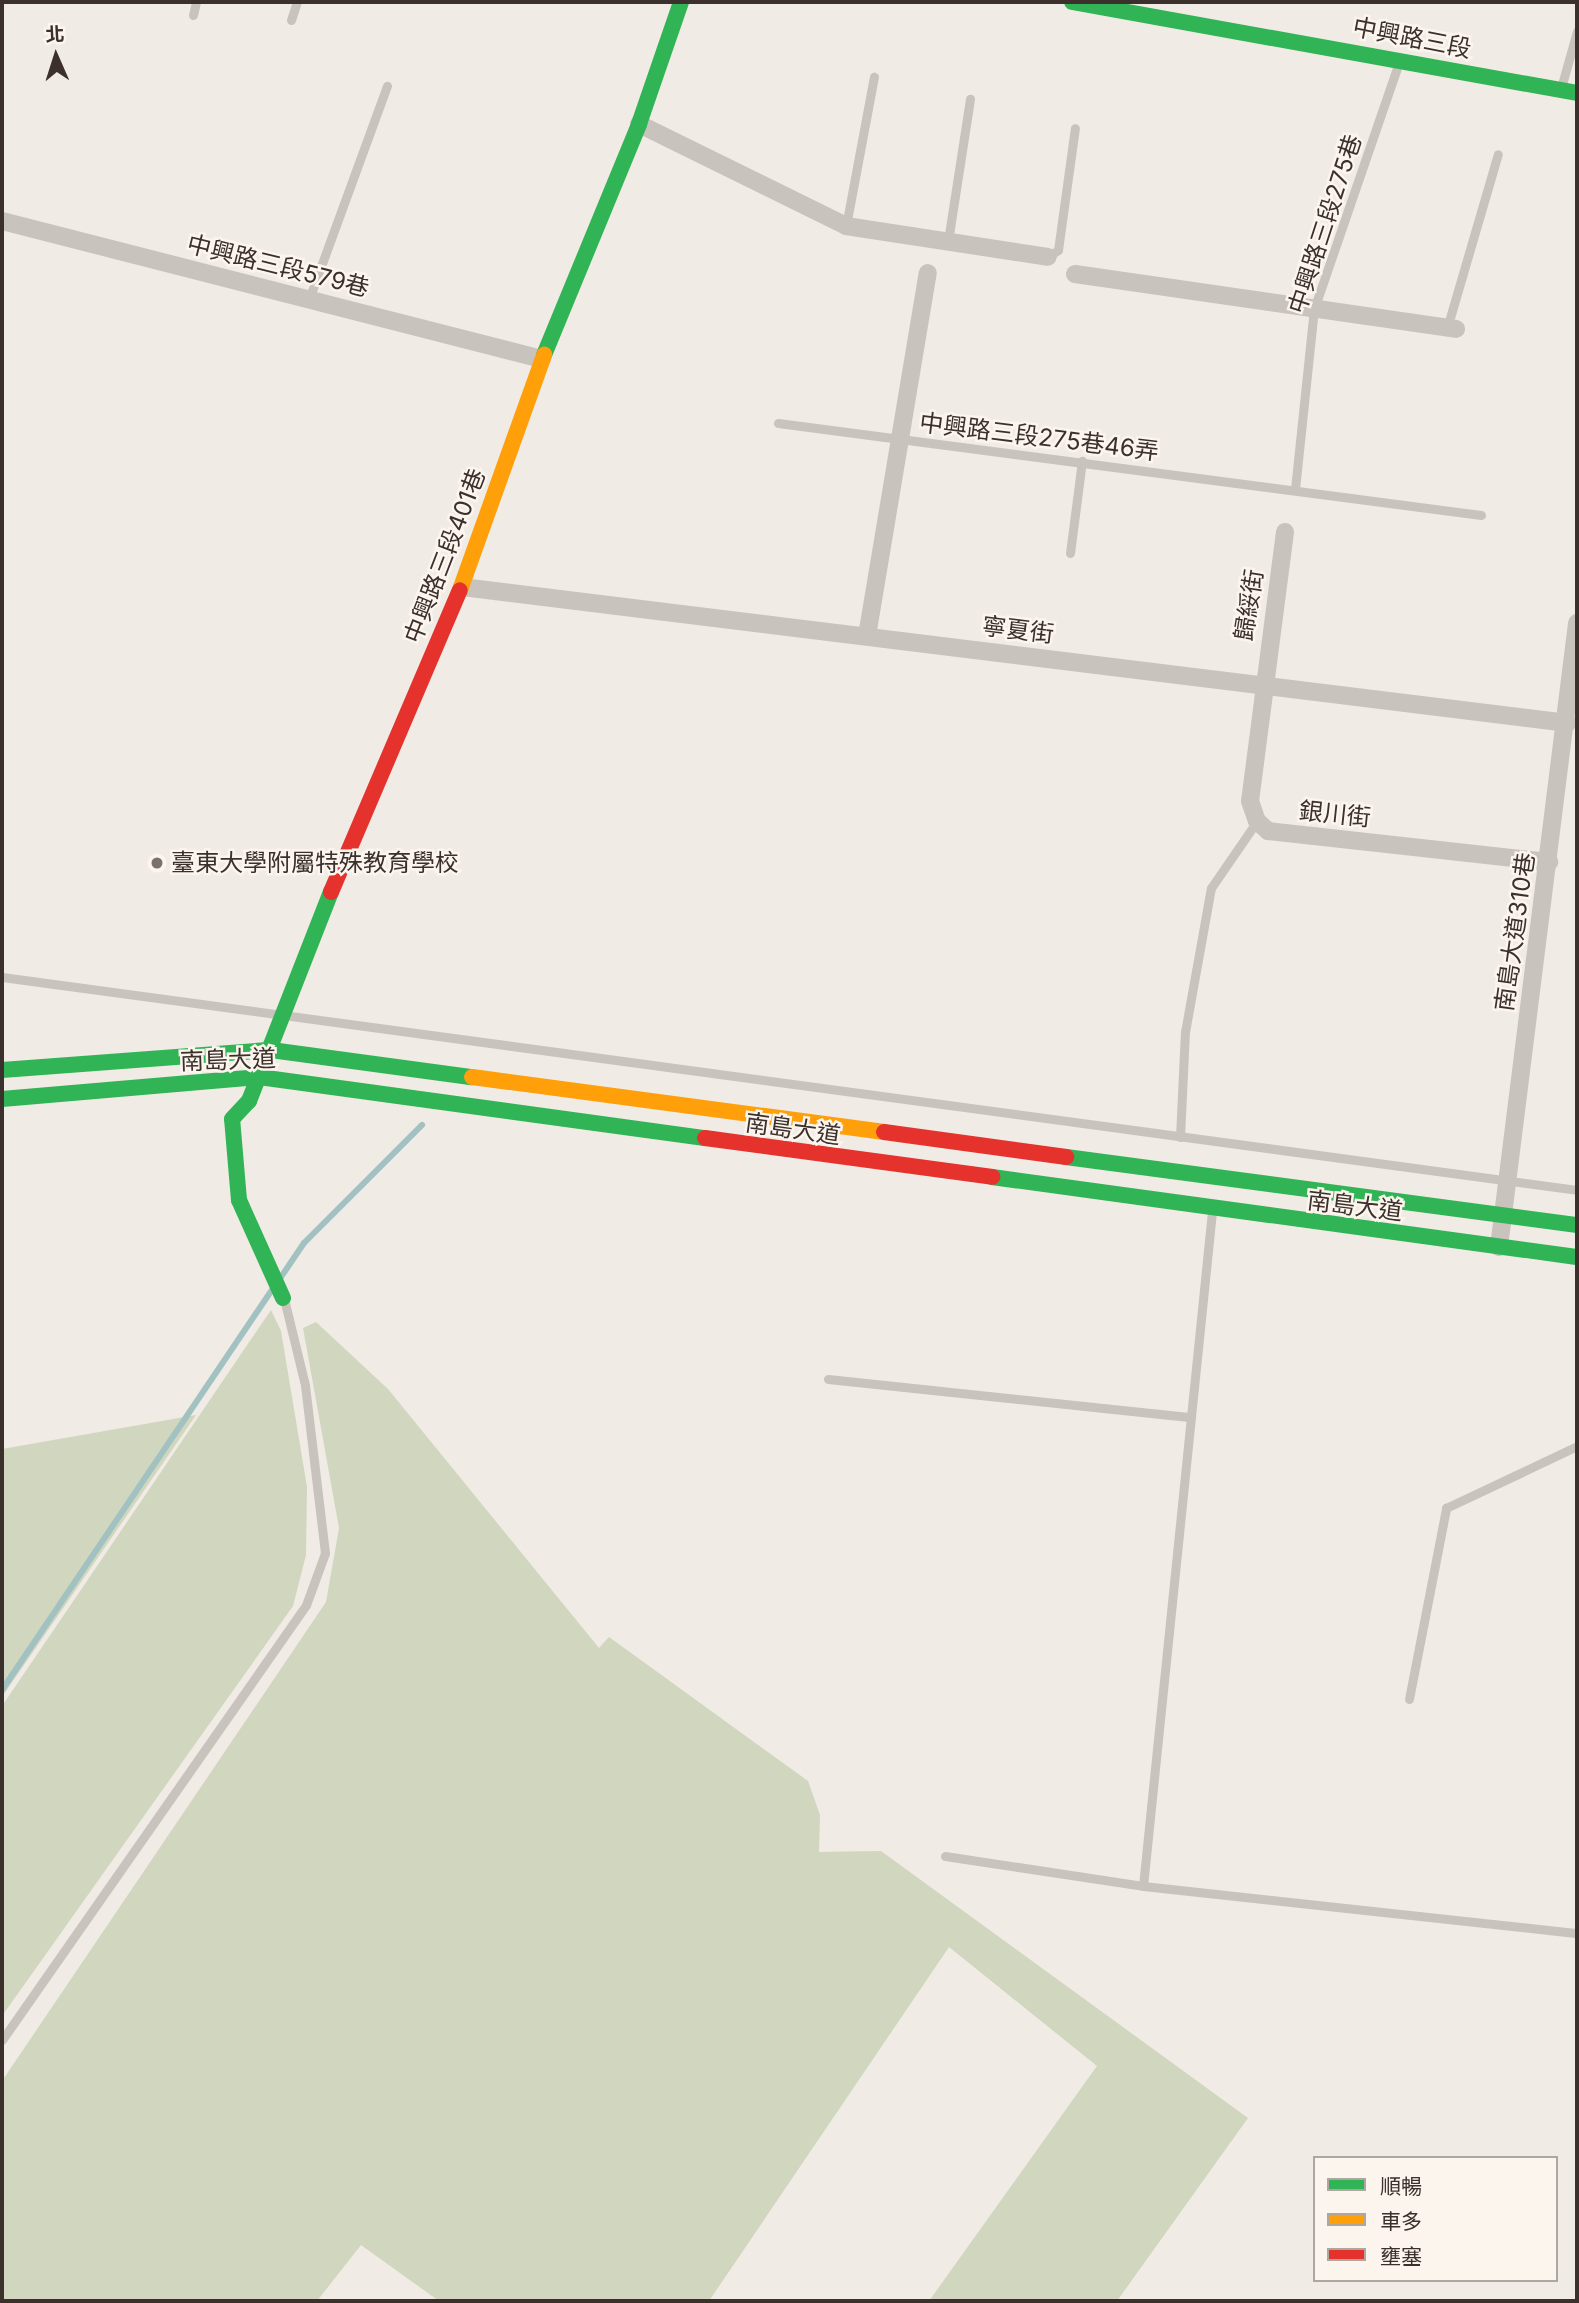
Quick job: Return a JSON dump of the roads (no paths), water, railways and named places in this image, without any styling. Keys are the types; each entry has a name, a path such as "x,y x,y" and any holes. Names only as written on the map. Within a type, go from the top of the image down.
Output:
{"street":[{"name":"中興路三段401巷","path":"284,1298 239,1200 232,1119 259,1077 271,1050 386,752 462,587 542,359 639,124 681,2"},
{"name":"中興路三段","path":"1072,2 1133,6 1569,91"},
{"path":"639,124 846,226 1048,257"},
{"name":"中興路三段579巷","path":"2,221 542,359"},
{"path":"867,636 898,438 928,273"},
{"path":"1075,274 1452,329"},
{"name":"歸綏街","path":"1261,684 1285,532"},
{"name":"寧夏街","path":"462,587 1568,723"},
{"name":"南島大道310巷","path":"1499,1247 1500,1217 1568,723 1577,623"},
{"path":"1257,821 1250,801 1261,684"},
{"name":"銀川街","path":"1257,821 1268,831 1549,862"},
{"name":"南島大道","path":"2,1070 271,1050 1500,1217 1577,1225"},
{"name":"南島大道","path":"2,1098 259,1077 1212,1211 1577,1257"}],"lane":[{"path":"193,15 196,2"},
{"path":"291,20 297,2"},
{"path":"1569,91 1577,32"},
{"name":"中興路三段275巷","path":"1295,489 1314,309 1400,58"},
{"path":"846,226 874,77"},
{"path":"309,299 387,86"},
{"path":"948,241 970,99"},
{"path":"1048,257 1058,250 1075,128"},
{"path":"1452,329 1498,154"},
{"name":"中興路三段275巷46弄","path":"778,423 1481,515"},
{"path":"1070,553 1082,461"},
{"path":"1180,1137 1185,1032 1211,888 1257,821"},
{"path":"2,977 1577,1190"},
{"path":"1143,1886 1212,1211"},
{"path":"2,2040 306,1605 326,1553 306,1385 284,1298"},
{"path":"828,1379 1191,1416"},
{"path":"1409,1699 1446,1507 1577,1446"},
{"path":"945,1856 1143,1886 1577,1933"}],"waterway":[{"path":"281,1277 304,1243 422,1125"},
{"path":"2,1690 271,1291"}],"place":[{"name":"臺東大學附屬特殊教育學校","path":"157,863"}]}
